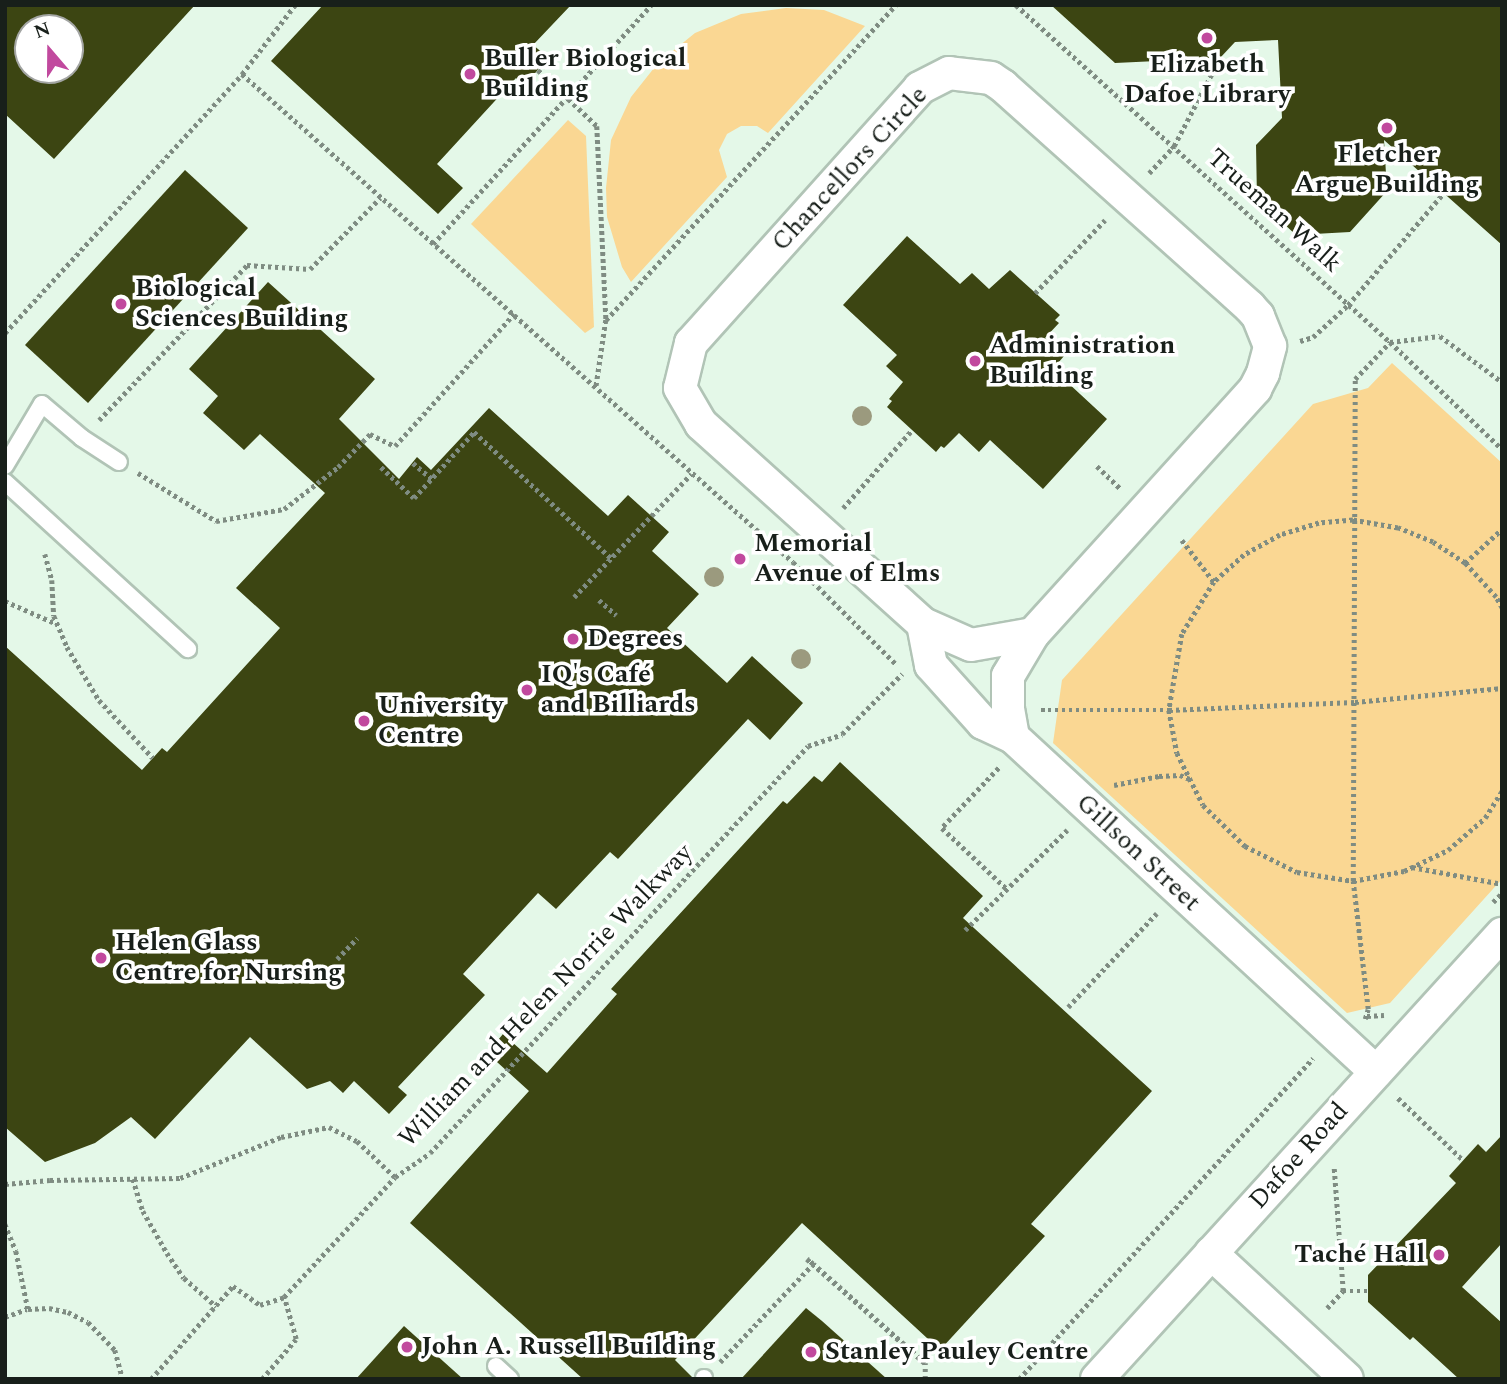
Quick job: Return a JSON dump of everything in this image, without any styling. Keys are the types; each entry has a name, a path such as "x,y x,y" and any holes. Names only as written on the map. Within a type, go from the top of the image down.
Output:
{"street":[{"name":"Chancellors Circle","path":"1011,724 1008,676 1033,634 1255,389 1264,373 1270,345 1258,316 1250,307 991,78 949,73 920,88 691,343 680,388 701,424 922,624 971,645 1033,634"},
{"name":"Gillson Street","path":"922,624 931,665 983,723 1011,724 1179,890 1376,1072"},
{"name":"Dafoe Road","path":"1097,1379 1502,934"},
{"path":"1211,1253 1347,1379"}],"lane":[{"path":"5,466 42,404 82,438 119,462"},
{"path":"5,482 188,649"},
{"path":"496,1366 510,1379"}],"path":[{"path":"5,333 242,74 295,5"},
{"path":"433,244 651,5"},
{"path":"699,5 750,5"},
{"path":"606,320 896,5"},
{"name":"Trueman Walk","path":"1016,5 1390,342 1502,449"},
{"path":"1174,146 1220,58"},
{"path":"538,70 597,126 606,320 596,389"},
{"path":"242,74 793,562 912,430"},
{"path":"1348,305 1442,195"},
{"path":"82,438 247,265 310,269 380,198"},
{"path":"119,462 216,521 284,509 338,467 370,433 395,446 514,314"},
{"path":"1367,1016 1353,881 1355,379 1390,342 1440,336 1502,382"},
{"path":"381,467 414,498 474,432 611,558"},
{"path":"413,463 432,479"},
{"path":"1097,466 1120,488"},
{"path":"574,597 691,474"},
{"path":"1111,498 1129,478"},
{"path":"1502,608 1496,597 1465,563 1433,542 1410,533 1353,520 1319,523 1280,535 1244,555 1214,582 1182,634 1169,710 1177,753 1203,805 1245,846 1297,872 1353,881 1411,867 1448,850 1485,818 1502,792"},
{"path":"1465,563 1502,529"},
{"path":"1182,540 1214,582"},
{"path":"43,548 52,580 58,624 67,647 99,700 153,758"},
{"name":"William and Helen Norrie Walkway","path":"284,1297 396,1177 429,1153 808,746 842,734 904,672 793,562"},
{"path":"598,600 615,615"},
{"path":"5,601 58,624"},
{"path":"1011,724 1169,710 1355,702 1502,688"},
{"path":"999,768 942,828 1007,889"},
{"path":"1411,867 1502,884"},
{"path":"1068,1007 1179,890"},
{"path":"337,960 357,938"},
{"path":"1019,1379 1313,1058"},
{"path":"1396,1097 1463,1160"},
{"path":"5,1184 50,1180 180,1178 281,1137 329,1127 357,1141 396,1177"},
{"path":"1334,1163 1343,1292"},
{"path":"133,1179 144,1211 167,1253 184,1278 216,1306"},
{"path":"6,1227 16,1251 28,1309"},
{"path":"704,1378 813,1264 925,1363 925,1379"},
{"path":"151,1379 233,1286 260,1305 284,1297 296,1339 262,1379"},
{"path":"1327,1308 1343,1292 1368,1291"},
{"path":"5,1317 28,1309 48,1308 68,1312 88,1322 115,1350 123,1379"}],"shaded area":[{"path":"786,8 824,10 865,26 768,133 757,126 741,126 727,134 719,150 727,177 631,282 622,267 607,217 606,188 611,140 631,97 658,63 695,33 741,14"},
{"path":"568,120 586,136 594,327 585,333 471,224"},
{"path":"1392,363 1502,463 1502,879 1390,1003 1347,1013 1053,743 1062,680 1313,404 1368,388"}],"building":[{"path":"5,5 195,5 54,159 5,114"},
{"path":"323,5 571,5 533,45 549,58 524,85 516,78 437,164 463,188 438,214 271,61"},
{"name":"Fletcher Argue Building","path":"1051,5 1502,5 1502,245 1384,140 1387,191 1350,232 1296,235 1257,199 1256,145 1282,118 1278,40 1235,42 1220,58 1115,63"},
{"name":"Biological Sciences Building","path":"185,170 248,228 88,403 25,345"},
{"name":"Administration Building","path":"907,236 960,284 972,273 989,289 1010,270 1060,315 1055,320 1059,323 1045,338 1064,356 1053,369 1107,419 1043,489 990,440 979,452 959,433 936,452 887,407 892,401 889,399 903,382 886,366 897,355 843,305"},
{"path":"268,282 375,379 339,419 399,479 417,457 431,470 489,408 608,516 628,495 669,532 652,551 699,594 667,628 727,683 752,656 803,703 770,740 748,719 618,859 610,852 556,909 538,893 463,974 485,995 398,1087 407,1095 389,1114 354,1081 343,1093 330,1081 307,1089 250,1037 155,1139 131,1117 95,1143 45,1162 5,1127 5,646 142,770 162,748 167,752 280,628 236,588 325,493 260,434 244,450 203,413 218,396 189,369"},
{"path":"840,762 983,896 963,918 1152,1091 1031,1224 1045,1236 940,1350 802,1223 675,1360 694,1379 583,1379 410,1223 529,1091 487,1053 503,1034 547,1073 617,994 611,989 783,801 787,804 814,776 822,782"},
{"name":"Taché Hall","path":"1502,1135 1502,1243 1462,1287 1502,1323 1502,1379 1459,1379 1413,1337 1410,1340 1368,1302 1368,1275 1456,1183 1449,1176 1478,1144 1486,1152"},
{"name":"Stanley Pauley Centre","path":"806,1308 822,1321 887,1379 741,1379"},
{"name":"John A. Russell Building","path":"404,1326 463,1379 356,1379"}],"place":[{"name":"Elizabeth Dafoe Library","path":"1207,38"},
{"name":"Buller Biological Building","path":"470,74"},
{"name":"Fletcher Argue Building","path":"1387,128"},
{"name":"Biological Sciences Building","path":"121,304"},
{"name":"Administration Building","path":"975,361"},
{"name":"Memorial Avenue of Elms","path":"740,559"},
{"name":"Degrees","path":"573,639"},
{"name":"IQ's Café and Billiards","path":"527,690"},
{"name":"University Centre","path":"364,721"},
{"name":"Helen Glass Centre for Nursing","path":"101,958"},
{"name":"Taché Hall","path":"1439,1255"},
{"name":"John A. Russell Building","path":"407,1347"},
{"name":"Stanley Pauley Centre","path":"811,1352"}]}
